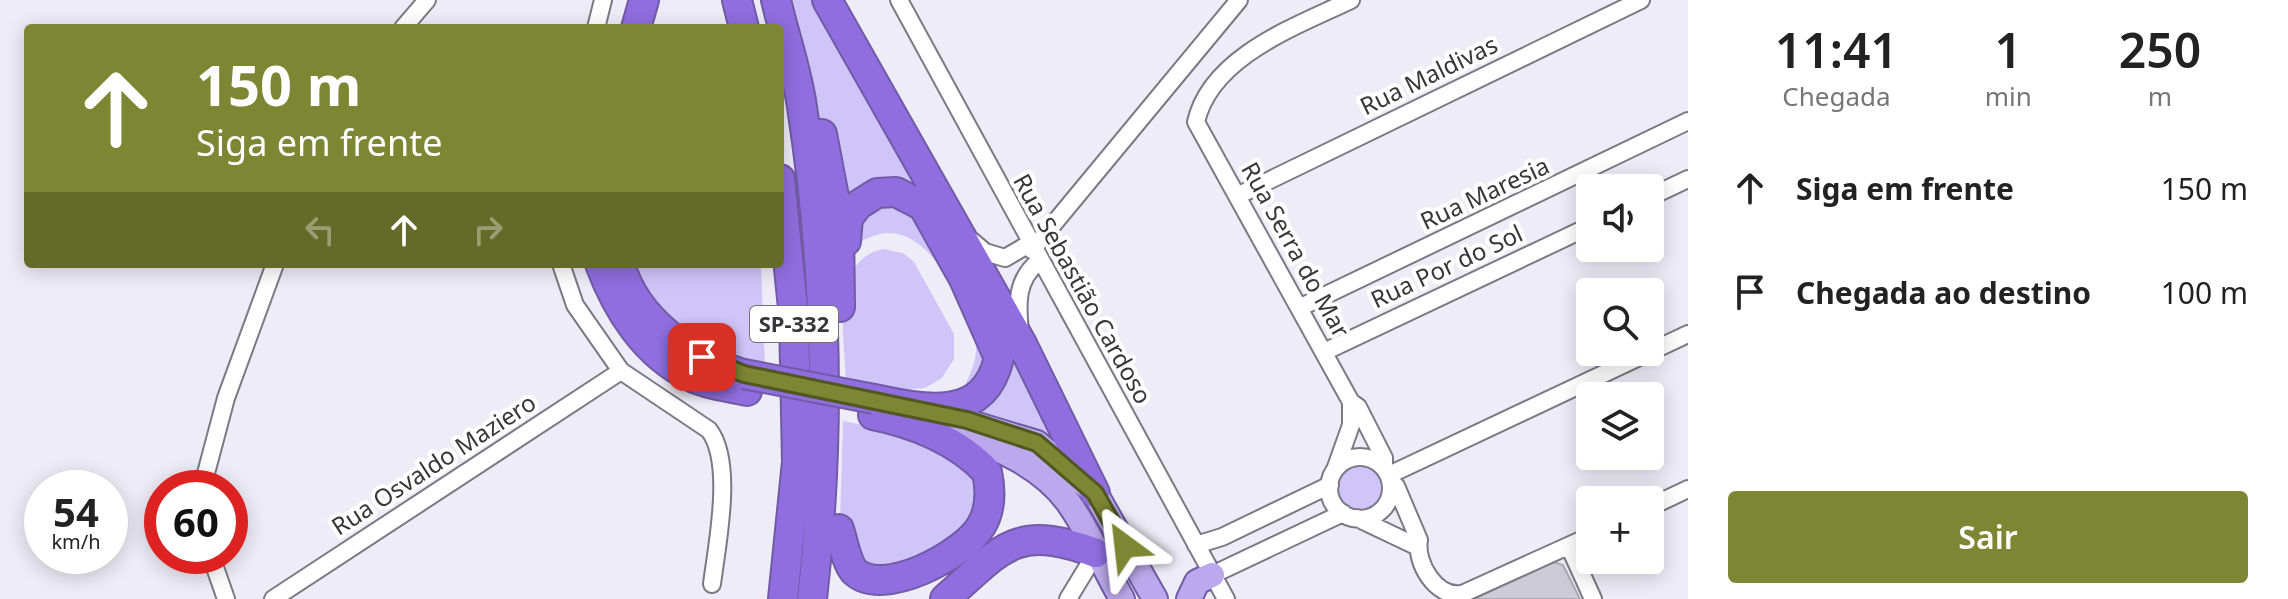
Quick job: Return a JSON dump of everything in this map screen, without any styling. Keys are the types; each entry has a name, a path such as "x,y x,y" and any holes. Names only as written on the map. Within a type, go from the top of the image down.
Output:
{"highway":[{"path":"637,24 644,0"},
{"path":"737,0 743,24"},
{"name":"SP-332","path":"776,0 782,24"},
{"path":"795,0 839,223 839,529 830,599"},
{"path":"827,0 1022,344 1095,493"},
{"name":"SP-332","path":"784,32 802,104 823,303 824,467 812,599"},
{"path":"601,268 613,301 647,344 692,377 745,383 886,409 950,407 973,402 992,382 999,358 964,279 923,206 896,192 877,193 858,205 848,218 840,289"},
{"name":"SP-332","path":"783,599 797,462 794,318 784,219"},
{"path":"622,268 640,303 662,331 745,383"},
{"path":"766,599 780,416 771,268"},
{"path":"839,529 854,571 867,579 888,584 908,580 955,552 967,544 982,525 989,507 987,472 958,448 886,409"},
{"path":"945,599 1003,549 1024,539 1052,539 1096,553"}],"main road":[{"path":"886,409 967,420 1037,443 1095,493 1155,599"},
{"path":"886,409 990,444 1038,474 1068,501 1122,599"},
{"path":"1189,599 1197,582 1212,575"}],"street":[{"path":"406,24 427,0"},
{"path":"597,24 603,0"},
{"path":"1022,344 1018,299 1033,252 1239,0"},
{"name":"Rua Serra do Mar","path":"1351,0 1248,50 1199,108 1196,122 1351,402 1358,407 1419,540 1418,547 1434,586 1443,592 1462,594 1569,546"},
{"path":"1608,0 1633,3"},
{"name":"Rua Sebastião Cardoso","path":"900,2 1033,252 1226,599"},
{"name":"Rua Maldivas","path":"1237,196 1633,3"},
{"name":"Rua Maresia","path":"1301,307 1688,121"},
{"path":"1664,190 1688,179"},
{"path":"959,230 994,256 1033,252"},
{"name":"Rua Por do Sol","path":"1324,352 1576,233"},
{"path":"207,470 226,398 274,268"},
{"path":"562,268 575,305 621,371 709,430 719,443 721,480 712,584"},
{"path":"1388,475 1688,334"},
{"name":"Rua Osvaldo Maziero","path":"273,599 621,371"},
{"path":"1351,402 1351,425 1332,477 1332,500 1350,515 1418,547"},
{"path":"1196,545 1263,518 1332,477 1348,460 1363,457 1388,475"},
{"path":"1212,575 1274,545 1350,515 1380,511 1389,498 1388,475"},
{"path":"1664,500 1688,489"},
{"path":"1263,518 1273,529 1274,545"},
{"path":"1576,543 1569,546 1593,599"},
{"path":"1068,599 1096,553"},
{"path":"217,574 226,599"}],"shaded area":[{"path":"787,0 819,0 1073,462 961,413 963,393 976,353 975,337 956,292 924,248 897,234 882,234 865,239 847,252"},
{"path":"883,249 903,253 914,262 954,334 954,359 942,378 925,388 888,391 846,381 843,324 847,285 854,269 866,256"},
{"path":"631,268 761,268 765,368 749,367 671,329"},
{"path":"843,421 887,430 958,457 976,477 977,519 913,569 866,567 840,524"},
{"path":"1360,464 1377,471 1384,488 1377,505 1360,512 1343,505 1336,488 1343,471"}],"building":[{"path":"1553,562 1563,565 1580,599 1474,599"}],"route":[{"path":"702,357 744,374 967,420 1037,443 1095,493 1125,546"}]}
